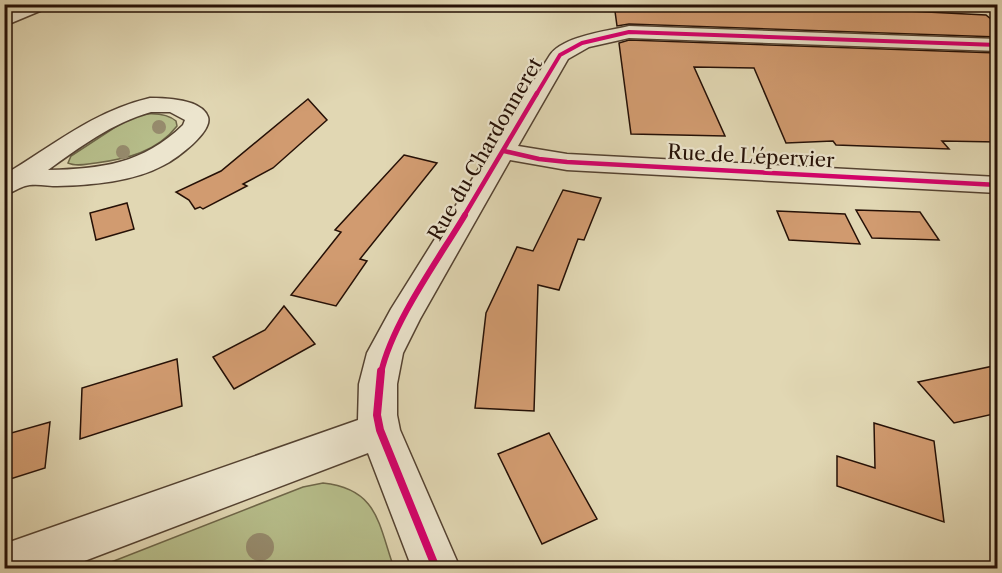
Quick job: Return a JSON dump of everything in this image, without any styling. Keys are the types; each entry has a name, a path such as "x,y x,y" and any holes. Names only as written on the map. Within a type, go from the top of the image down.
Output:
{"street":[{"path":"4,21 41,4"},
{"name":"Rue du Chardonneret","path":"436,568 380,430 377,415 378,384 389,344 560,55 575,46 612,34 636,32 998,45"},
{"path":"151,105 168,105 187,109 196,116 197,123 194,128 175,146 159,157 139,166 12,182 89,130 124,111 151,105"},
{"name":"Rue de L'épervier","path":"504,151 567,162 998,185"},
{"path":"4,568 380,430"}],"green space":[{"path":"144,114 169,116 176,121 177,126 160,142 140,153 107,161 74,165 68,163 71,156 123,122"},
{"path":"323,483 355,492 365,501 379,523 394,568 96,568 303,487"}],"building":[{"path":"614,4 702,4 831,11 828,7 986,15 998,25 998,37 629,24 617,26"},
{"path":"629,40 998,53 998,142 942,141 949,149 836,145 833,141 786,143 754,68 694,67 725,136 631,134 619,43"},
{"path":"308,99 327,120 273,168 243,184 247,186 203,209 200,207 195,209 189,200 176,192 221,171"},
{"path":"404,155 437,163 360,259 367,261 336,306 291,295 341,232 335,230"},
{"path":"563,190 601,198 584,240 578,239 559,290 538,285 534,411 475,408 486,313 517,247 533,251"},
{"path":"127,203 134,229 96,240 90,213"},
{"path":"856,210 920,212 939,240 872,238"},
{"path":"777,211 845,214 860,244 789,240"},
{"path":"284,306 315,344 234,389 213,357 265,330"},
{"path":"177,359 182,406 80,439 82,388"},
{"path":"998,365 998,413 954,423 918,382"},
{"path":"50,422 45,468 4,481 4,435"},
{"path":"874,423 934,441 944,522 837,486 837,456 875,468"},
{"path":"549,433 597,519 542,544 498,454"}],"cycle path":[{"path":"436,568 380,430 377,415 378,384 385,353 403,318 560,55 582,43 629,32 998,45"},
{"path":"504,151 539,159 567,162 998,185"}]}
